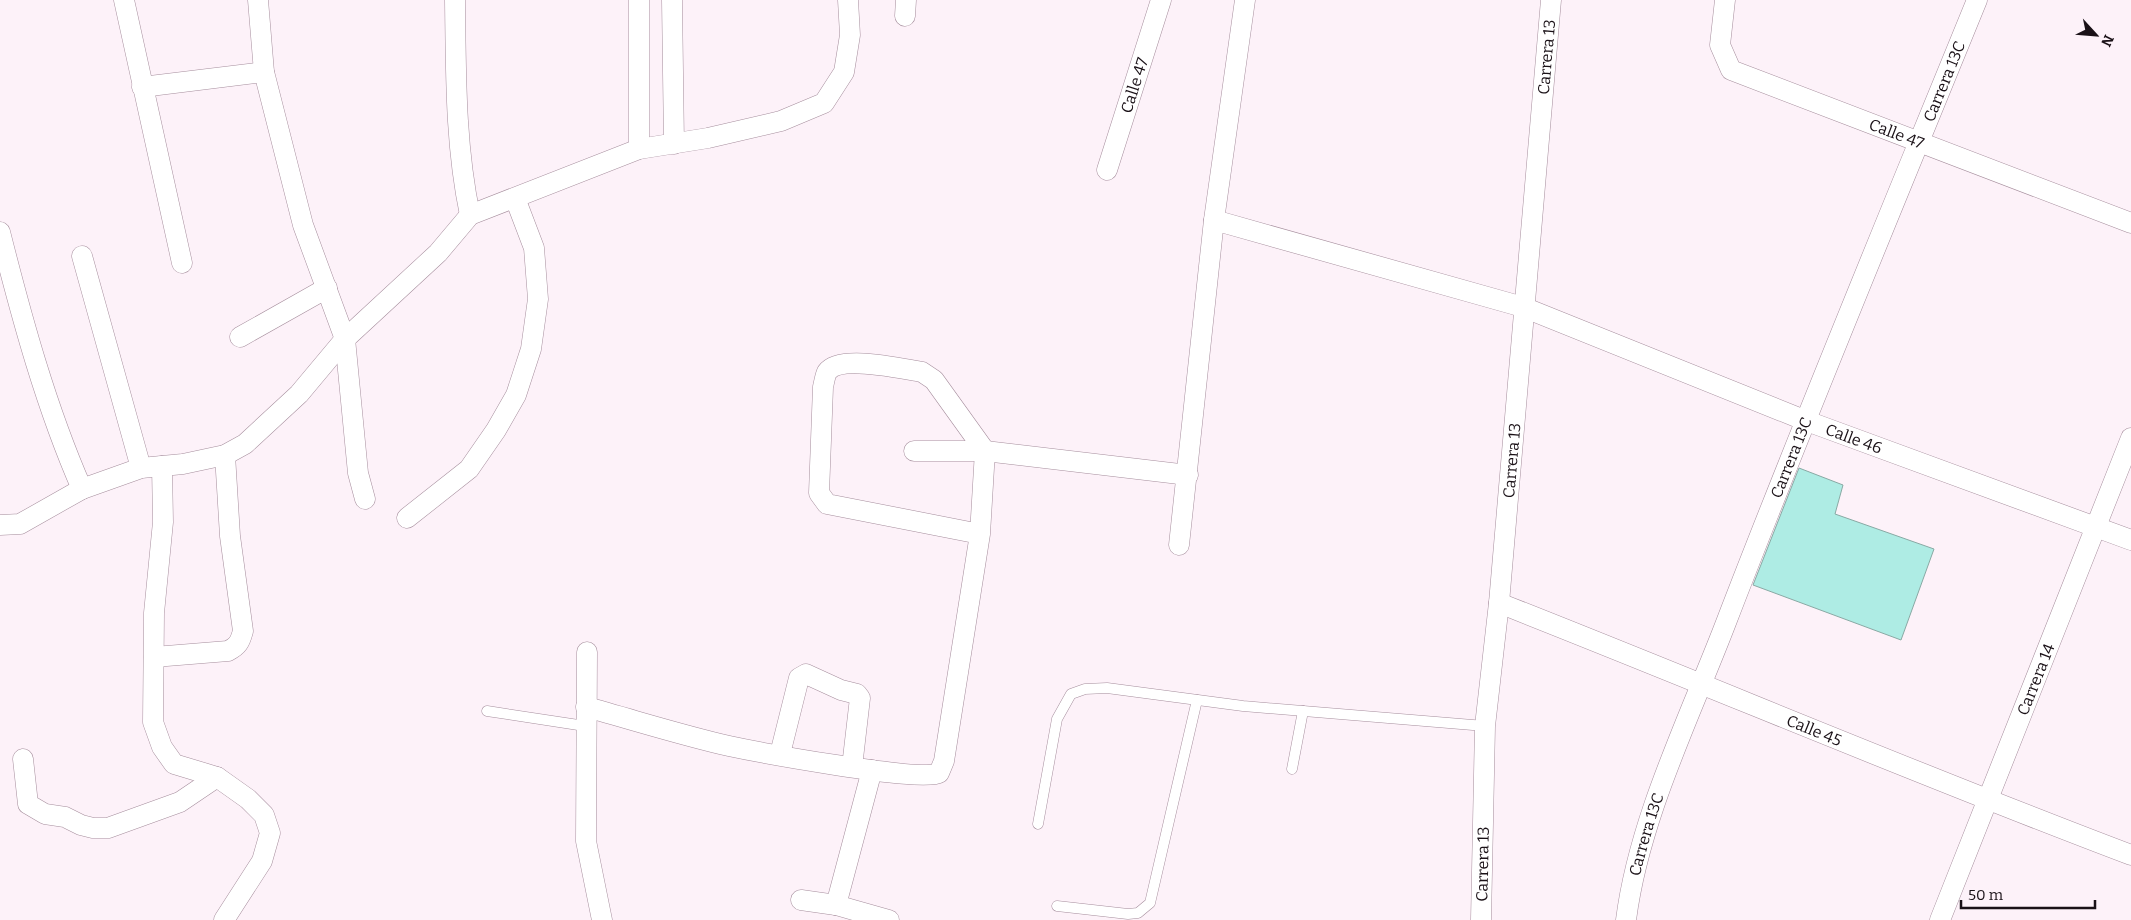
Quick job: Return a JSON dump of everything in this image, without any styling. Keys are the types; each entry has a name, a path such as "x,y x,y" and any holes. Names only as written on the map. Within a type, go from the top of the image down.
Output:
{"street":[{"path":"124,0 182,263"},
{"path":"258,0 264,72 303,224 345,339 358,473 364,499"},
{"path":"455,0 456,102 462,176 470,215"},
{"path":"639,0 639,149"},
{"path":"672,0 674,144"},
{"path":"0,525 20,524 82,489 141,468 224,455 245,444 299,394 345,339 438,253 470,215 639,149 674,144 781,121 824,103 844,72 850,35 848,0"},
{"name":"Calle 47","path":"1107,170 1161,0"},
{"path":"1179,545 1214,220 1245,0"},
{"name":"Carrera 13","path":"1481,920 1485,726 1499,603 1523,307 1551,0"},
{"name":"Calle 47","path":"1725,0 1720,45 1731,70 2131,223"},
{"name":"Carrera 13C","path":"1626,920 1647,822 1703,683 1804,420 1977,0"},
{"path":"142,86 264,72"},
{"path":"406,518 469,469 496,430 516,396 531,349 538,298 534,248 515,198"},
{"name":"Calle 46","path":"1214,220 1523,307 1804,420 2131,540"},
{"path":"0,232 20,310 63,444 82,489"},
{"path":"82,256 141,468"},
{"path":"240,337 327,288"},
{"path":"586,717 729,746 862,768 930,776 939,773 942,768 965,637 980,534 985,451 934,380 927,374 856,363 835,366 827,373 823,387 819,487 823,501 827,504 980,534"},
{"name":"Carrera 14","path":"1940,920 2131,438"},
{"path":"914,451 985,451 1188,475"},
{"path":"154,657 228,651 237,646 241,640 243,631 230,536 224,455"},
{"path":"162,466 163,522 156,585 153,722 162,748 174,764 216,777 248,798 264,815 270,833 262,861 224,920"},
{"name":"Calle 45","path":"1499,603 1703,683 1987,801 2131,855"},
{"path":"587,652 586,841 602,920"},
{"path":"780,754 800,678 806,674 841,690 857,694 860,698 862,768 836,905"},
{"path":"23,759 28,804 45,814 65,817 93,828 108,828 180,802 216,777"},
{"path":"801,900 836,905 889,920"}],"lane":[{"path":"1038,824 1056,719 1071,694 1085,689 1107,688 1303,711 1485,726"},
{"path":"1057,906 1128,914 1138,913 1150,903 1197,700"},
{"path":"487,711 586,717"},
{"path":"1292,769 1303,711"}],"building":[{"path":"1799,468 1843,485 1835,514 1934,549 1901,640 1753,585"}]}
